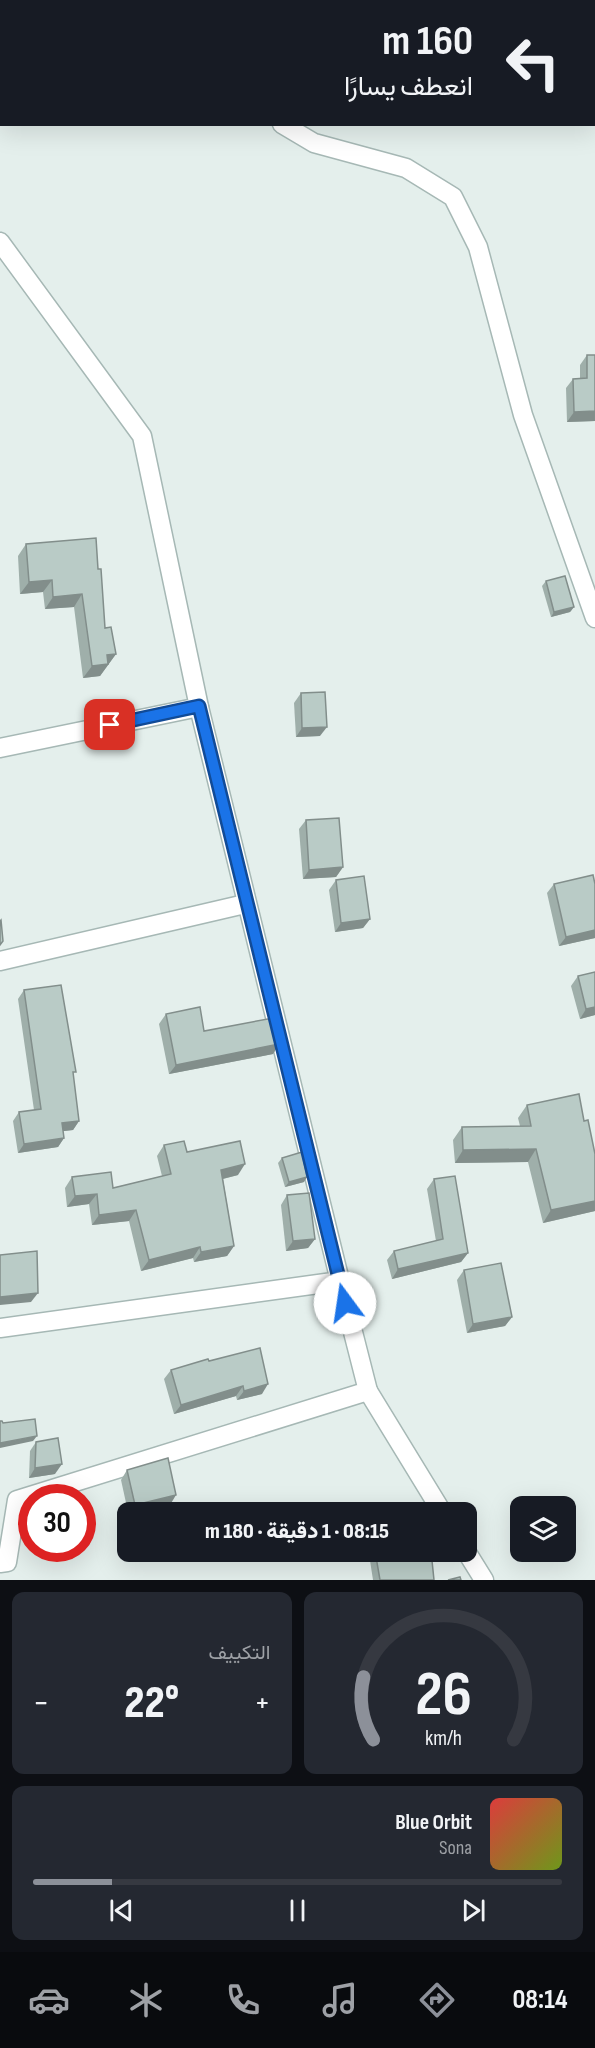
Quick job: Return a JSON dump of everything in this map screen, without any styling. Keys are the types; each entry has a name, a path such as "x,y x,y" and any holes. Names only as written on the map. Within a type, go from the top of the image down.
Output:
{"street":[{"path":"285,126 314,143 406,168 453,197 478,247 523,415 595,618"},
{"path":"0,242 142,436 199,706 245,904 368,1391 436,1502"},
{"path":"0,748 199,706"},
{"path":"0,961 245,904"},
{"path":"0,1328 339,1281"},
{"path":"0,1563 7,1562 16,1500 368,1391"},
{"path":"473,1562 484,1580"}],"building":[{"path":"587,355 595,355 595,411 574,412 573,379 587,378"},
{"path":"96,538 98,569 101,569 105,628 111,627 116,654 107,655 108,664 92,666 82,594 53,597 52,580 29,582 26,544"},
{"path":"565,576 574,607 554,612 546,581"},
{"path":"325,692 327,727 302,728 301,693"},
{"path":"339,818 343,867 309,870 306,820"},
{"path":"593,875 595,930 566,937 554,884"},
{"path":"364,876 370,919 341,923 336,880"},
{"path":"0,921 3,941 0,945"},
{"path":"595,972 595,1007 586,1009 578,976"},
{"path":"61,985 76,1072 73,1072 79,1121 62,1123 64,1138 24,1144 19,1112 41,1109 24,990"},
{"path":"200,1007 204,1031 273,1018 279,1044 176,1065 166,1014"},
{"path":"579,1094 584,1121 588,1120 595,1154 595,1201 551,1210 536,1149 463,1150 462,1127 531,1126 527,1105"},
{"path":"184,1141 187,1152 240,1141 245,1164 221,1170 234,1246 201,1252 200,1247 149,1260 136,1210 99,1215 97,1194 75,1196 72,1177 111,1172 113,1188 171,1174 164,1145"},
{"path":"302,1152 307,1177 289,1182 282,1158"},
{"path":"455,1176 468,1253 398,1269 394,1251 443,1239 434,1179"},
{"path":"309,1193 315,1239 293,1241 287,1195"},
{"path":"37,1251 38,1293 0,1297 0,1255"},
{"path":"501,1263 512,1317 473,1324 464,1270"},
{"path":"260,1348 268,1384 244,1391 243,1386 181,1405 171,1370"},
{"path":"35,1419 37,1436 0,1443 0,1421 3,1423"},
{"path":"58,1438 62,1464 35,1468 36,1442"},
{"path":"168,1458 176,1495 147,1502 134,1502 127,1470"},
{"path":"377,1562 432,1562 434,1580 380,1580"}],"route":[{"path":"110,725 199,706 245,904 345,1303"}]}
